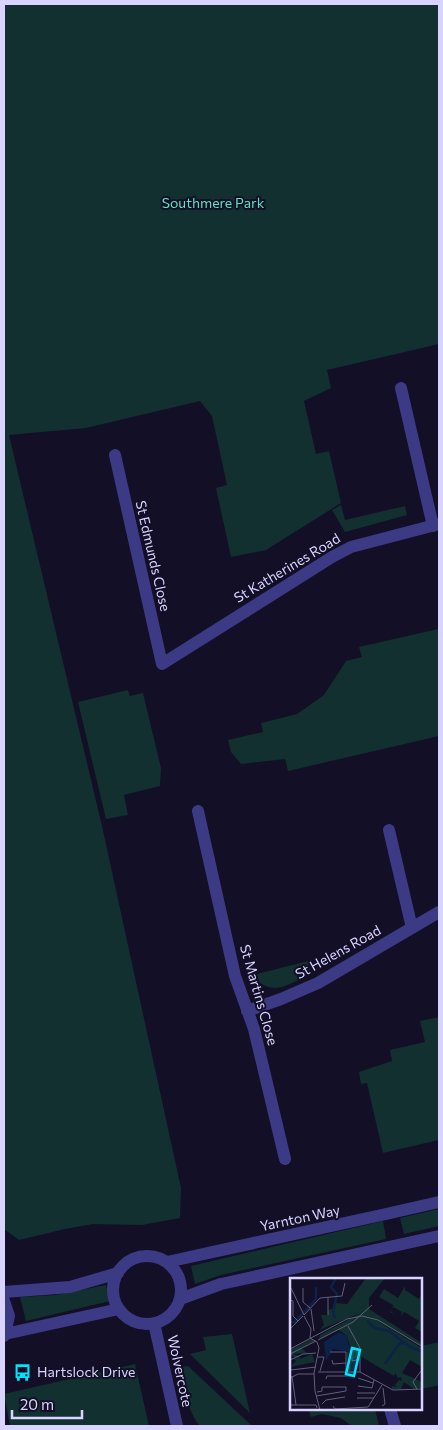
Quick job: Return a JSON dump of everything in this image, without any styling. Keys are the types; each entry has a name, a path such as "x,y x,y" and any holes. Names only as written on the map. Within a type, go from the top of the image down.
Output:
{"street":[{"path":"401,388 436,525"},
{"name":"St Edmunds Close","path":"115,455 162,664"},
{"name":"St Katherines Road","path":"162,664 332,556 351,546 436,525"},
{"name":"St Martins Close","path":"198,811 235,976 254,1029 285,1158"},
{"path":"389,830 412,928"},
{"name":"St Helens Road","path":"247,1011 318,983 439,912"},
{"name":"Yarnton Way","path":"4,1292 70,1287 118,1273 127,1262 140,1256 154,1256 167,1262 439,1202"},
{"path":"180,1299 221,1284 439,1236"},
{"path":"118,1273 113,1293 119,1309 130,1319 142,1323 154,1323 170,1315 180,1299 182,1289 180,1278 167,1262"},
{"path":"4,1301 9,1316 5,1335 119,1309"},
{"name":"Wolvercote","path":"154,1323 176,1426"},
{"path":"390,1410 395,1426"}],"green space":[{"name":"Southmere Park","path":"4,4 439,4 439,344 327,370 331,388 304,401 316,454 329,451 341,503 266,550 231,557 216,488 227,485 212,416 200,401 86,428 9,435 102,826 181,1188 180,1218 142,1225 93,1224 19,1240 4,1229"},
{"path":"341,505 345,520 405,506 407,515 345,532 332,510"},
{"path":"438,629 439,736 288,771 285,759 241,764 231,752 228,740 263,732 261,723 297,714 324,695 346,661 362,657 359,647"},
{"path":"128,690 130,696 143,693 161,768 160,786 124,795 128,815 106,819 78,702"},
{"path":"308,961 311,973 285,986 272,988 259,982 257,974"},
{"path":"439,1017 439,1140 383,1153 367,1083 361,1084 359,1072 392,1061 390,1050 425,1042 420,1021"},
{"path":"439,1209 439,1226 404,1234 400,1218"},
{"path":"383,1221 386,1239 221,1275 195,1284 191,1266"},
{"path":"106,1285 110,1301 26,1321 20,1297 55,1295"},
{"path":"232,1334 250,1413 190,1354 206,1350 203,1337"},
{"path":"439,1342 439,1385 423,1389 423,1346"},
{"path":"135,1364 149,1426 10,1426 4,1394"},
{"path":"188,1366 252,1426 200,1426 189,1406 185,1390 181,1367"},
{"path":"375,1410 379,1426 352,1426 341,1418 322,1414 311,1417 309,1411"}],"place":[{"name":"Hartslock Drive","path":"23,1372"}]}
